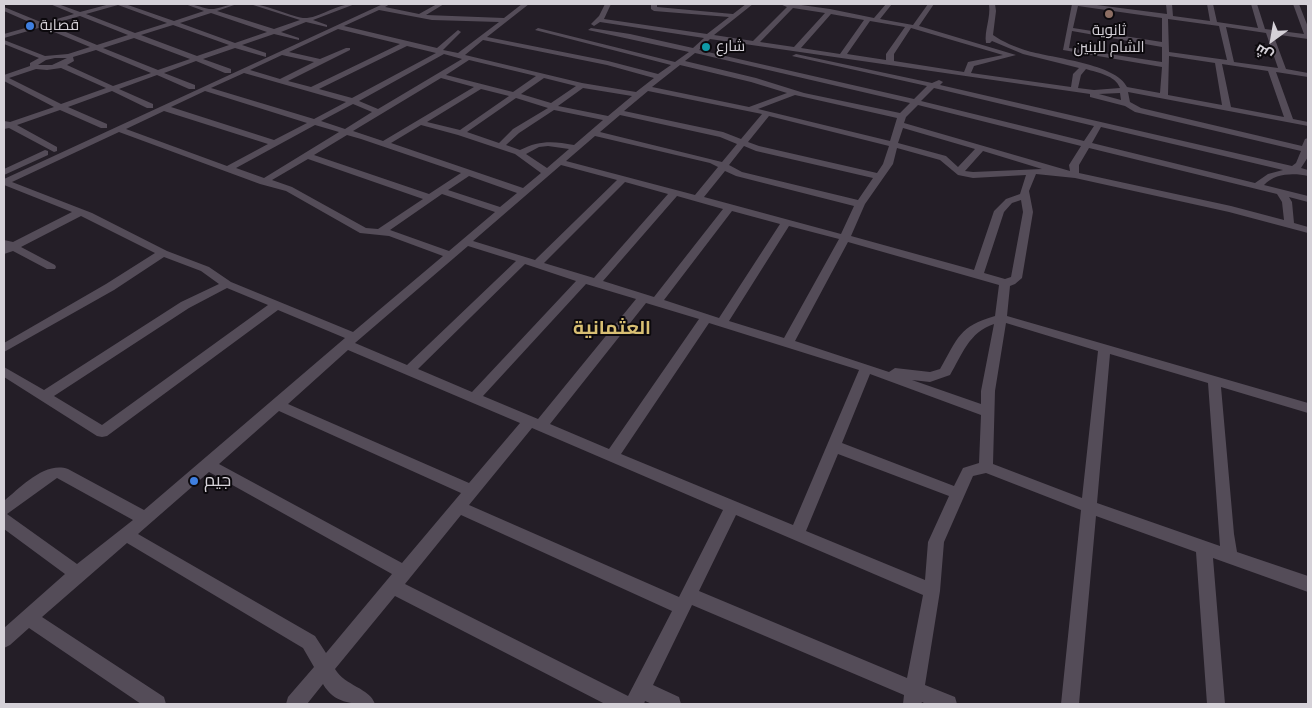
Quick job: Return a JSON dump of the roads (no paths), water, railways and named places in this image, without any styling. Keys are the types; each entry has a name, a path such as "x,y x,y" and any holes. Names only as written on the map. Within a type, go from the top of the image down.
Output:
{"street":[{"path":"53,4 228,71"},
{"path":"4,36 116,4"},
{"path":"120,4 234,45 263,59"},
{"path":"188,4 297,39"},
{"path":"35,67 34,63 44,58 69,56 234,4"},
{"path":"253,4 325,26"},
{"path":"6,125 352,4"},
{"path":"419,16 441,4"},
{"path":"263,182 439,75 463,57 481,38 503,20 526,4"},
{"path":"578,39 590,30 608,4"},
{"path":"654,4 654,9 735,16"},
{"path":"4,639 77,574 145,519 278,405 350,340 642,91 750,4"},
{"path":"783,4 830,11 840,10 869,18 912,26 986,49 1035,60"},
{"path":"877,19 889,4"},
{"path":"890,63 890,54 931,4"},
{"path":"983,61 993,10 992,4"},
{"path":"1057,50 1070,29 1076,4 1127,7 1167,17 1308,36 1296,4"},
{"path":"1164,96 1166,65 1164,49 1169,4"},
{"path":"1210,4 1214,23"},
{"path":"1254,4 1283,71"},
{"path":"4,172 252,60 263,59 282,53 380,5"},
{"path":"4,182 244,71 297,39 352,14 380,5 419,16 444,19 476,18 503,20"},
{"path":"756,42 798,5"},
{"path":"329,6 352,14"},
{"path":"4,9 40,26 192,87"},
{"path":"753,80 774,69 799,51 830,11"},
{"path":"843,55 869,18"},
{"path":"598,20 756,42 799,51 1308,174"},
{"path":"1222,24 1232,63"},
{"path":"338,27 582,85 642,91 767,113 943,158 958,172 973,175 1032,172 1075,174"},
{"path":"553,37 563,29"},
{"path":"1070,29 1218,61 1308,75"},
{"path":"538,30 553,37 578,39 753,80 795,93 901,120 981,148 1075,174 1231,209 1308,230"},
{"path":"590,30 630,36 915,102 1308,199"},
{"path":"228,169 441,52 458,32"},
{"path":"988,35 1002,45 1085,66 1115,77 1125,89 1124,97 1128,104"},
{"path":"481,38 539,46 659,77"},
{"path":"4,42 44,58"},
{"path":"313,90 405,44"},
{"path":"281,81 348,49"},
{"path":"967,74 971,64 1026,52 1057,50 1166,65"},
{"path":"799,51 843,55 1086,92 1128,104 1146,113 1308,145 1305,158 1294,170 1267,177 1257,187"},
{"path":"282,53 322,62"},
{"path":"4,77 35,67 46,68 60,65 71,59 69,56"},
{"path":"1218,61 1227,109"},
{"path":"60,65 150,106"},
{"path":"1074,90 1077,74 1085,66"},
{"path":"1271,70 1289,120"},
{"path":"244,71 353,101 378,112"},
{"path":"787,344 844,238 860,204 880,176 892,152 892,145 901,120 915,102 951,72"},
{"path":"439,75 553,106 562,111 615,115 724,134 756,148 880,176"},
{"path":"461,133 542,76"},
{"path":"4,77 61,107 104,126"},
{"path":"500,146 516,131 550,110 582,85"},
{"path":"384,144 480,86"},
{"path":"205,89 384,144 525,192"},
{"path":"1086,92 1125,89 1308,124"},
{"path":"751,110 762,104 795,93"},
{"path":"164,108 244,132 276,144"},
{"path":"697,199 767,113"},
{"path":"419,122 461,133 521,153 548,173"},
{"path":"1075,174 1074,165 1099,124"},
{"path":"6,125 54,149"},
{"path":"119,129 263,182 289,189 304,196 343,221 364,231 382,231 450,256"},
{"path":"594,133 713,161 739,174 860,204"},
{"path":"521,153 535,145 548,142 576,148"},
{"path":"958,172 981,148"},
{"path":"308,156 430,198"},
{"path":"560,162 1005,283 1012,282 1016,278 1028,212 1024,191 1032,172"},
{"path":"382,231 467,173"},
{"path":"537,264 623,179"},
{"path":"4,182 80,212 163,253 205,270 227,284 276,305 409,370 932,591"},
{"path":"441,191 502,211"},
{"path":"474,398 674,193"},
{"path":"1281,193 1287,202 1289,224"},
{"path":"978,275 999,211 1009,201 1025,195"},
{"path":"657,302 729,208"},
{"path":"6,246 80,212"},
{"path":"722,323 786,223"},
{"path":"466,242 866,368 988,412"},
{"path":"6,246 51,267"},
{"path":"4,348 110,287 163,253"},
{"path":"409,370 523,260"},
{"path":"986,467 988,391 1005,283"},
{"path":"44,396 177,310 227,284"},
{"path":"295,704 471,491 534,424 643,298"},
{"path":"4,371 102,432 276,305"},
{"path":"612,457 706,318"},
{"path":"866,368 930,377 945,372 967,334 981,324 1001,318 1308,408"},
{"path":"1070,704 1104,348"},
{"path":"797,534 866,368"},
{"path":"1214,380 1225,525 1230,556"},
{"path":"278,405 471,491"},
{"path":"833,446 957,492"},
{"path":"208,464 404,572"},
{"path":"914,697 932,591 936,542 957,492 968,472 986,467 1308,584"},
{"path":"4,509 49,475 56,472 71,478 145,519"},
{"path":"458,507 914,697 948,704"},
{"path":"672,704 638,696 732,508"},
{"path":"4,520 77,574"},
{"path":"126,535 309,642 334,685 366,704"},
{"path":"1204,547 1216,704"},
{"path":"392,586 624,704"},
{"path":"29,618 157,704"}],"place":[{"name":"ثانوية الشام للبنين","path":"1109,14"},
{"name":"قصابة","path":"30,26"},
{"name":"شارع","path":"706,47"},
{"name":"جيم","path":"194,481"}],"district":[{"name":"العثمانية","path":"612,329"}]}
